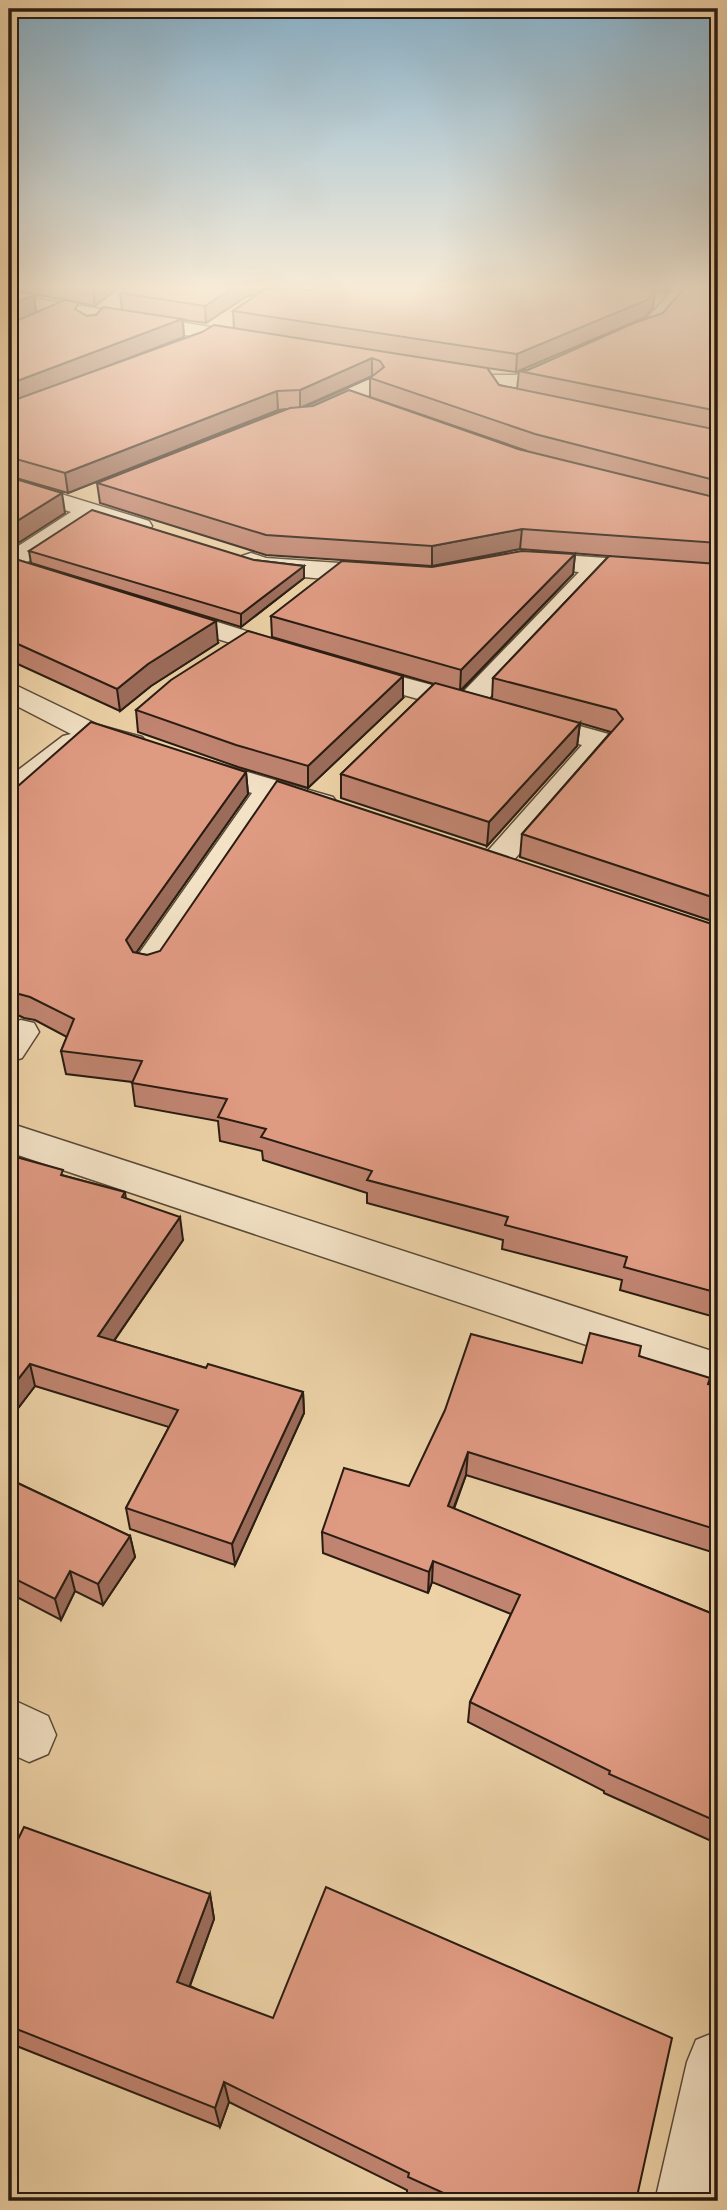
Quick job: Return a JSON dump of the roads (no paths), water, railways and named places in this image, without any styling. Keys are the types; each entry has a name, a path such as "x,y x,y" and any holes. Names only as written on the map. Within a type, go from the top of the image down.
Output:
{"street":[{"path":"287,416 304,418 364,390"},
{"path":"502,390 506,396 532,401"},
{"path":"348,399 373,408"},
{"path":"9,485 87,502 162,533"},
{"path":"16,564 87,502"},
{"path":"225,553 264,565 404,575"},
{"path":"502,564 520,560 718,574"},
{"path":"467,705 600,566"},
{"path":"305,594 335,570"},
{"path":"139,605 245,641 315,661 417,703 467,705 602,741 494,862"},
{"path":"214,661 275,617"},
{"path":"9,691 111,728 169,756 270,789 325,793 354,815"},
{"path":"9,792 111,728"},
{"path":"149,965 270,789"},
{"path":"9,1137 718,1371"},
{"path":"687,2201 718,2062"}]}
